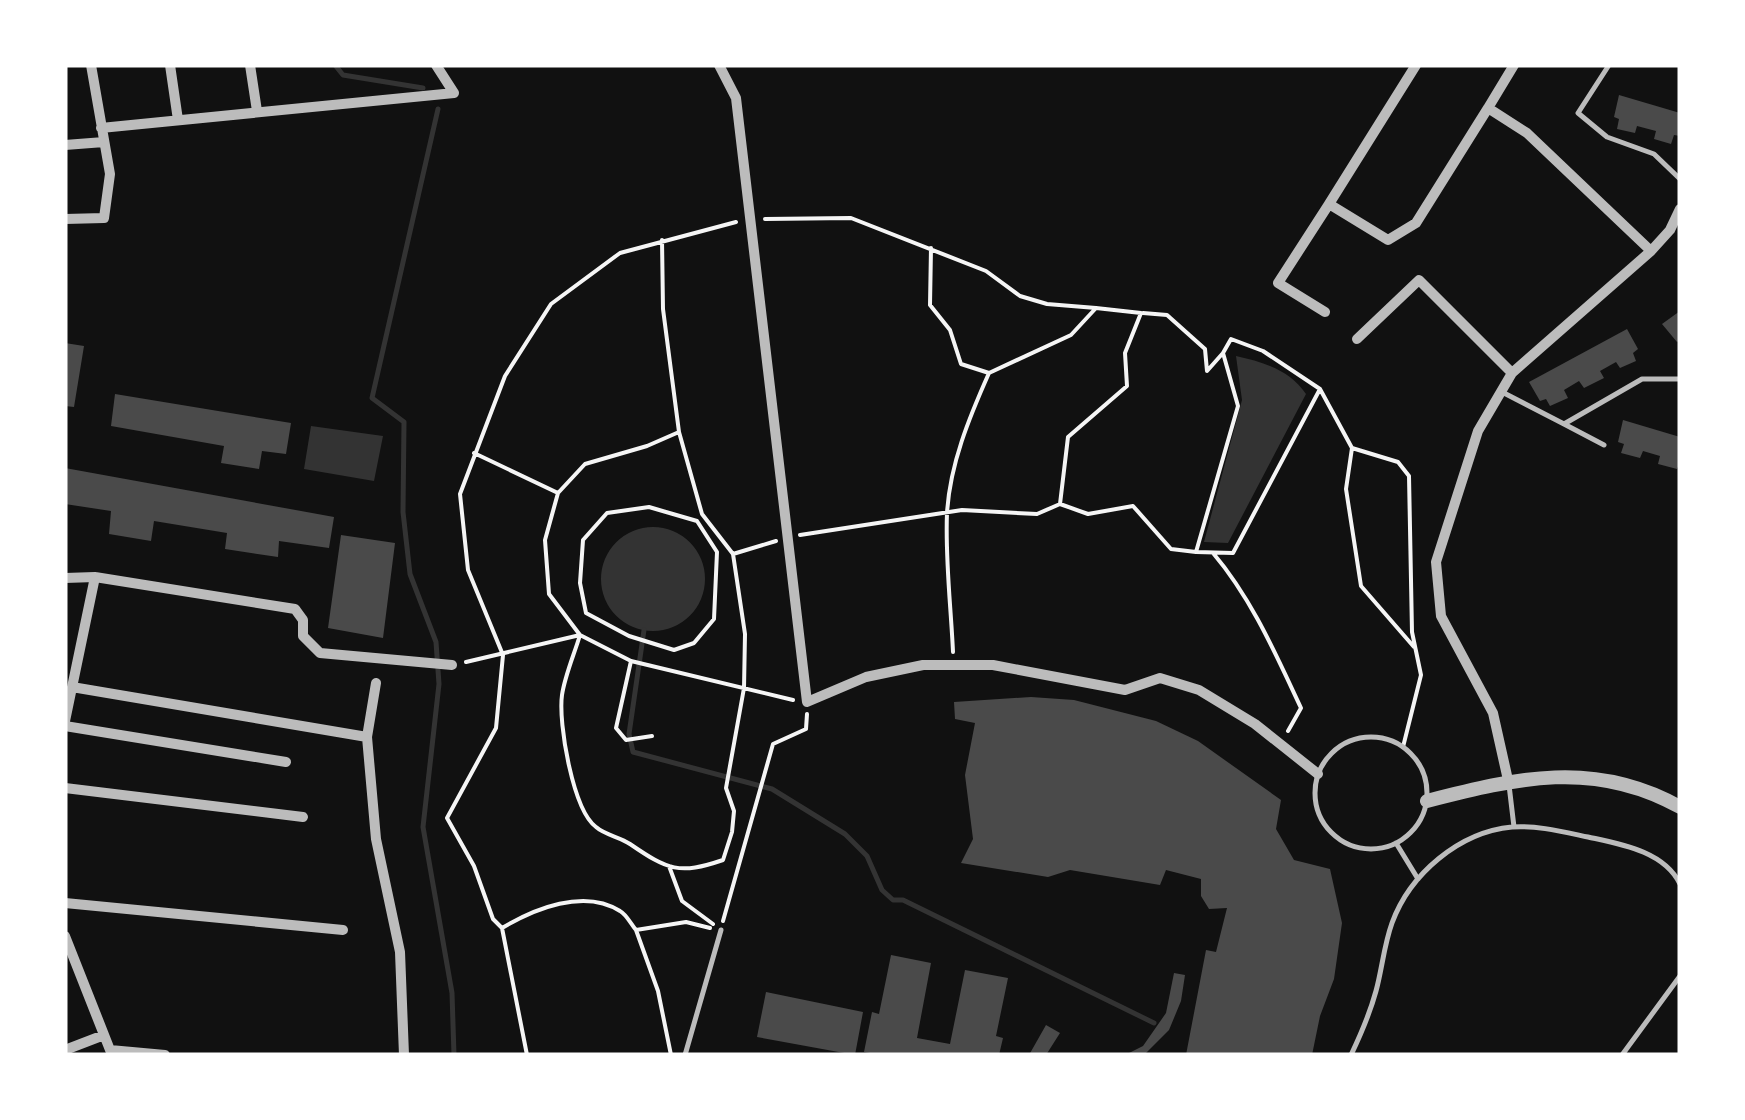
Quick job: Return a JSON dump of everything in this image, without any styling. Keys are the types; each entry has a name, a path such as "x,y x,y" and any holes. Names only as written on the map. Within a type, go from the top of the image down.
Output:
{"street":[{"path":"65,219 104,218 110,174 90,65"},
{"path":"170,65 178,120"},
{"path":"250,65 257,112"},
{"path":"101,128 454,93 436,65"},
{"path":"719,65 736,98 804,702 866,678 923,665 993,665 1125,690 1160,678 1199,690 1255,724 1318,774"},
{"path":"1325,312 1278,283 1416,65"},
{"path":"1329,204 1388,240 1416,223 1514,65"},
{"path":"1488,108 1527,133 1651,251"},
{"path":"65,145 104,142"},
{"path":"1508,780 1493,713 1441,616 1436,562 1478,431 1512,373 1651,251 1670,230 1680,209"},
{"path":"1357,339 1418,280 1512,373"},
{"path":"65,578 96,578 295,610 303,620 304,636 320,653 452,666"},
{"path":"96,578 65,723 286,762"},
{"path":"376,683 367,737 376,839 400,952 404,1055"},
{"path":"72,687 367,737"},
{"path":"1427,802 1508,780 1565,776 1609,780 1660,796 1680,808"},
{"path":"65,788 303,817"},
{"path":"65,903 343,930"},
{"path":"65,936 111,1053 165,1055"},
{"path":"65,1050 104,1034"}],"lane":[{"path":"1608,65 1578,113 1607,137 1654,154 1680,180"},
{"path":"1564,424 1642,380 1680,379"},
{"path":"1501,392 1604,445"},
{"path":"1382,738 1403,747 1423,771 1427,802 1419,823 1396,843 1378,848 1359,848 1335,836 1318,810 1315,787 1330,754 1354,740 1382,738"},
{"path":"1508,780 1514,827"},
{"path":"1351,1055 1377,989 1393,921 1436,860 1459,844 1486,832 1514,827 1552,830 1622,844 1661,861 1676,874 1680,884"},
{"path":"1396,843 1418,881"},
{"path":"686,1055 721,930"},
{"path":"1622,1055 1680,976"}],"path":[{"path":"527,1055 502,928 493,919 474,866 447,818 496,728 503,655 468,570 460,494 506,376 551,304 620,252 750,219 851,218 986,271 1020,296 1047,304 1168,316 1205,349 1207,371 1230,339 1263,351 1320,389 1352,448 1346,489 1361,586 1415,648"},
{"path":"580,635 562,696 565,746 580,806 594,827 626,841 654,861 690,871 723,860 732,832 734,811 726,788 744,688 745,634 733,554 702,514 679,432 663,309 662,240"},
{"path":"931,248 930,305 950,330 961,364 989,373"},
{"path":"953,665 948,513 956,461 970,417 989,373 1070,335 1096,308"},
{"path":"1060,504 1068,438 1127,386 1126,353 1141,313"},
{"path":"1196,552 1238,406 1223,352"},
{"path":"733,554 788,537 962,510 1037,514 1060,504 1088,514 1133,506 1171,549 1233,553 1320,389"},
{"path":"679,432 585,464 558,493 545,540 550,594 580,635 631,661 804,702 806,729 773,744 721,930"},
{"path":"1352,448 1398,462 1409,476 1412,632 1421,674 1403,747"},
{"path":"474,453 558,493"},
{"path":"649,507 696,522 717,552 717,576 714,618 694,643 674,650 629,636 586,613 580,583 583,540 608,513 649,507"},
{"path":"1213,553 1264,629 1301,708 1280,744"},
{"path":"452,666 580,635"},
{"path":"631,661 616,728 626,740 652,736"},
{"path":"669,865 682,901 721,930"},
{"path":"502,928 529,912 587,900 621,911 636,930 658,991 671,1055"},
{"path":"636,930 686,922 721,930"}],"shaded area":[{"path":"1236,356 1284,373 1306,394 1228,543 1204,542 1242,400"},
{"path":"311,426 383,436 374,481 304,469"},
{"path":"653,527 673,531 690,542 701,559 705,579 701,599 690,616 673,627 653,631 633,627 616,616 605,599 601,579 605,559 616,542 633,531"}],"building":[{"path":"1619,95 1680,113 1680,136 1674,135 1671,144 1654,139 1656,131 1637,126 1635,133 1617,129 1619,119 1614,117"},
{"path":"1680,311 1680,340 1677,342 1662,324"},
{"path":"1627,329 1638,349 1633,353 1636,361 1620,368 1616,362 1600,371 1604,378 1584,388 1579,381 1564,390 1568,398 1550,406 1546,399 1540,401 1529,382"},
{"path":"65,343 84,346 74,407 65,406"},
{"path":"115,394 291,423 286,454 262,451 259,469 221,463 224,446 111,426"},
{"path":"1623,420 1680,437 1677,469 1658,464 1660,456 1643,451 1640,458 1621,453 1624,444 1618,442"},
{"path":"65,468 334,517 329,548 279,541 278,557 225,549 227,533 154,521 151,541 109,534 111,511 65,504"},
{"path":"341,535 395,543 383,638 328,628"},
{"path":"1031,697 1074,700 1156,721 1198,741 1281,800 1276,829 1294,860 1330,869 1342,923 1334,979 1320,1016 1312,1055 1186,1055 1206,950 1216,952 1227,908 1209,909 1201,896 1201,879 1166,870 1160,885 1070,870 1048,877 961,863 973,839 965,775 975,723 955,719 954,702"},
{"path":"891,955 931,963 917,1038 950,1044 965,970 1008,978 996,1036 1003,1038 999,1055 864,1052 872,1012 879,1014"},
{"path":"1174,973 1185,975 1181,1001 1169,1030 1144,1055 1125,1055 1143,1046 1166,1013"},
{"path":"766,992 863,1012 855,1055 757,1037"},
{"path":"1046,1025 1060,1033 1046,1055 1029,1055"}],"waterway":[{"path":"335,65 343,75 423,88"},
{"path":"438,109 372,398 404,422 403,512 410,574 436,642 439,684 423,827 452,993 454,1055"},
{"path":"644,630 629,734 633,752 772,789 845,834 867,856 882,890 893,900 903,900 1154,1023"}]}
